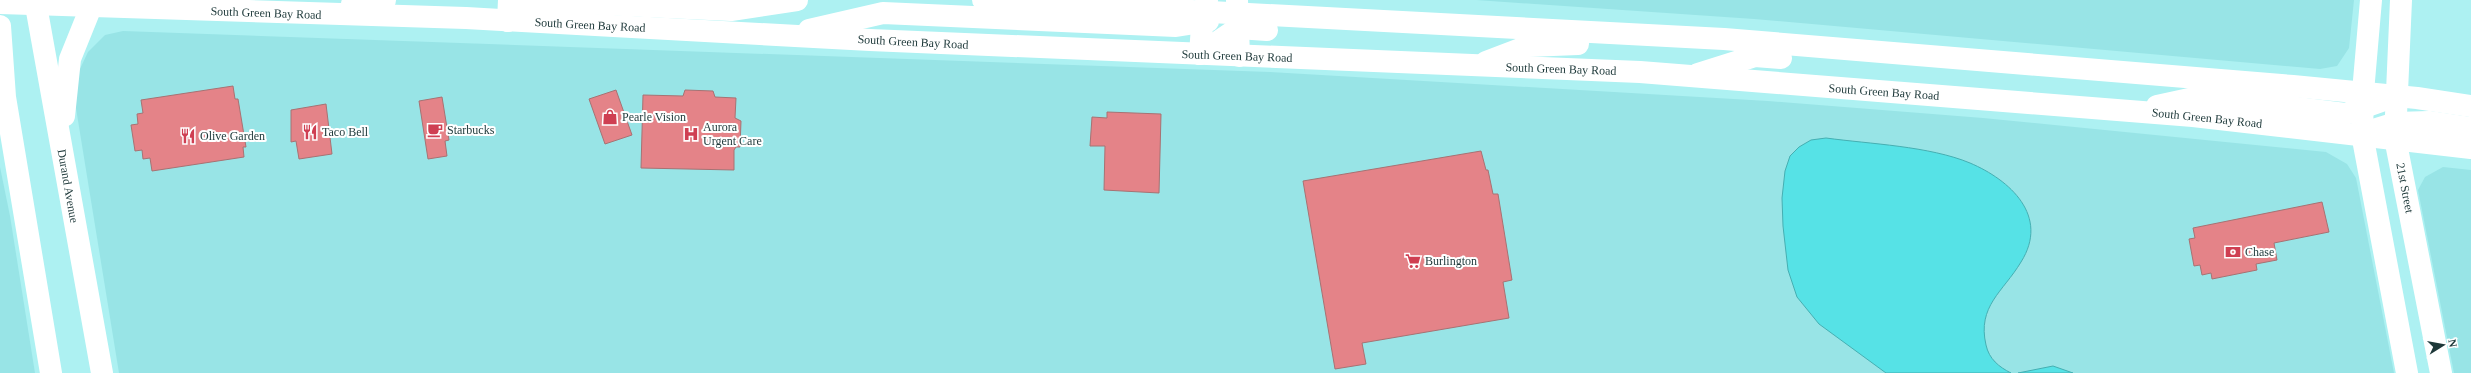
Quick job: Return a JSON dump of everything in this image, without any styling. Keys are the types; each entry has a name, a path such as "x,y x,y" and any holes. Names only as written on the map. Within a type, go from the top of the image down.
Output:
{"main road":[{"path":"286,13 385,0"},
{"path":"508,10 538,0 731,10 797,0"},
{"path":"537,23 538,0"},
{"path":"984,0 1204,11 1439,37 1523,28 1724,40 1990,61 2363,101 2397,96 2471,106"},
{"path":"2371,0 2363,101 2362,134 2407,373"},
{"name":"21st Street","path":"2401,0 2395,130 2441,373"},
{"name":"South Green Bay Road","path":"0,3 35,2 91,7 286,13 508,10 537,23 784,36 1690,76 2132,111 2362,134"},
{"name":"Durand Avenue","path":"35,2 102,373"},
{"path":"61,145 70,59 91,7"},
{"path":"784,36 883,13 1176,26 1204,11"},
{"path":"1200,54 1204,11"},
{"path":"1200,54 1238,14"},
{"path":"1238,14 1239,56"},
{"path":"0,26 3,94 51,373"},
{"path":"1478,66 1528,46 1582,44 1689,49 1724,40"},
{"path":"1690,76 1755,56 1895,68 1990,61"},
{"path":"2132,111 2202,96 2345,114 2363,101"},
{"path":"2362,134 2395,130 2429,122 2471,128"},
{"path":"2395,130 2471,148"}],"shaded area":[{"path":"1476,0 2354,0 2349,48 2337,66 2320,69 1754,19"},
{"path":"123,31 1270,72 1768,101 1983,118 2326,152 2347,164 2356,178 2394,373 119,373 74,96 78,73 88,52 105,35"},
{"path":"1826,138 1899,146 1954,157 1985,170 1999,179 2021,202 2028,215 2031,230 2029,245 2014,273 1993,300 1985,320 1984,331 1989,354 2002,368 2011,373 1886,373 1819,324 1797,297 1788,270 1783,226 1782,198 1785,171 1790,156 1799,147 1811,140"},
{"path":"0,167 10,216 35,373 0,373"},
{"path":"2443,167 2471,170 2471,373 2454,373 2418,190 2425,177"},
{"path":"2053,366 2073,373 2018,373"}],"building":[{"name":"Olive Garden","path":"233,86 235,99 238,99 246,147 243,147 244,157 152,171 150,158 143,159 142,150 135,151 131,125 138,124 137,114 143,113 141,100"},
{"name":"Pearle Vision","path":"616,90 632,135 605,144 589,99"},
{"name":"Aurora Urgent Care","path":"685,90 713,91 715,97 736,98 735,118 741,121 740,147 736,147 734,150 734,170 641,168 643,95 683,96"},
{"name":"Starbucks","path":"442,97 449,140 445,141 447,156 428,159 419,101"},
{"name":"Taco Bell","path":"326,104 332,154 299,159 296,141 291,142 291,110"},
{"path":"1107,112 1161,114 1159,193 1104,190 1105,146 1090,146 1092,117 1107,118"},
{"name":"Burlington","path":"1481,151 1486,170 1488,170 1493,194 1498,194 1512,280 1503,282 1509,318 1362,343 1366,364 1335,369 1303,181"},
{"name":"Chase","path":"2322,202 2329,232 2274,243 2277,260 2256,264 2257,270 2212,279 2211,273 2202,275 2200,265 2194,266 2189,239 2195,238 2193,228"}],"place":[{"name":"Pearle Vision","path":"610,117"},
{"name":"Starbucks","path":"435,130"},
{"name":"Taco Bell","path":"310,132"},
{"name":"Aurora Urgent Care","path":"691,134"},
{"name":"Olive Garden","path":"188,136"},
{"name":"Chase","path":"2233,252"},
{"name":"Burlington","path":"1413,261"}]}
